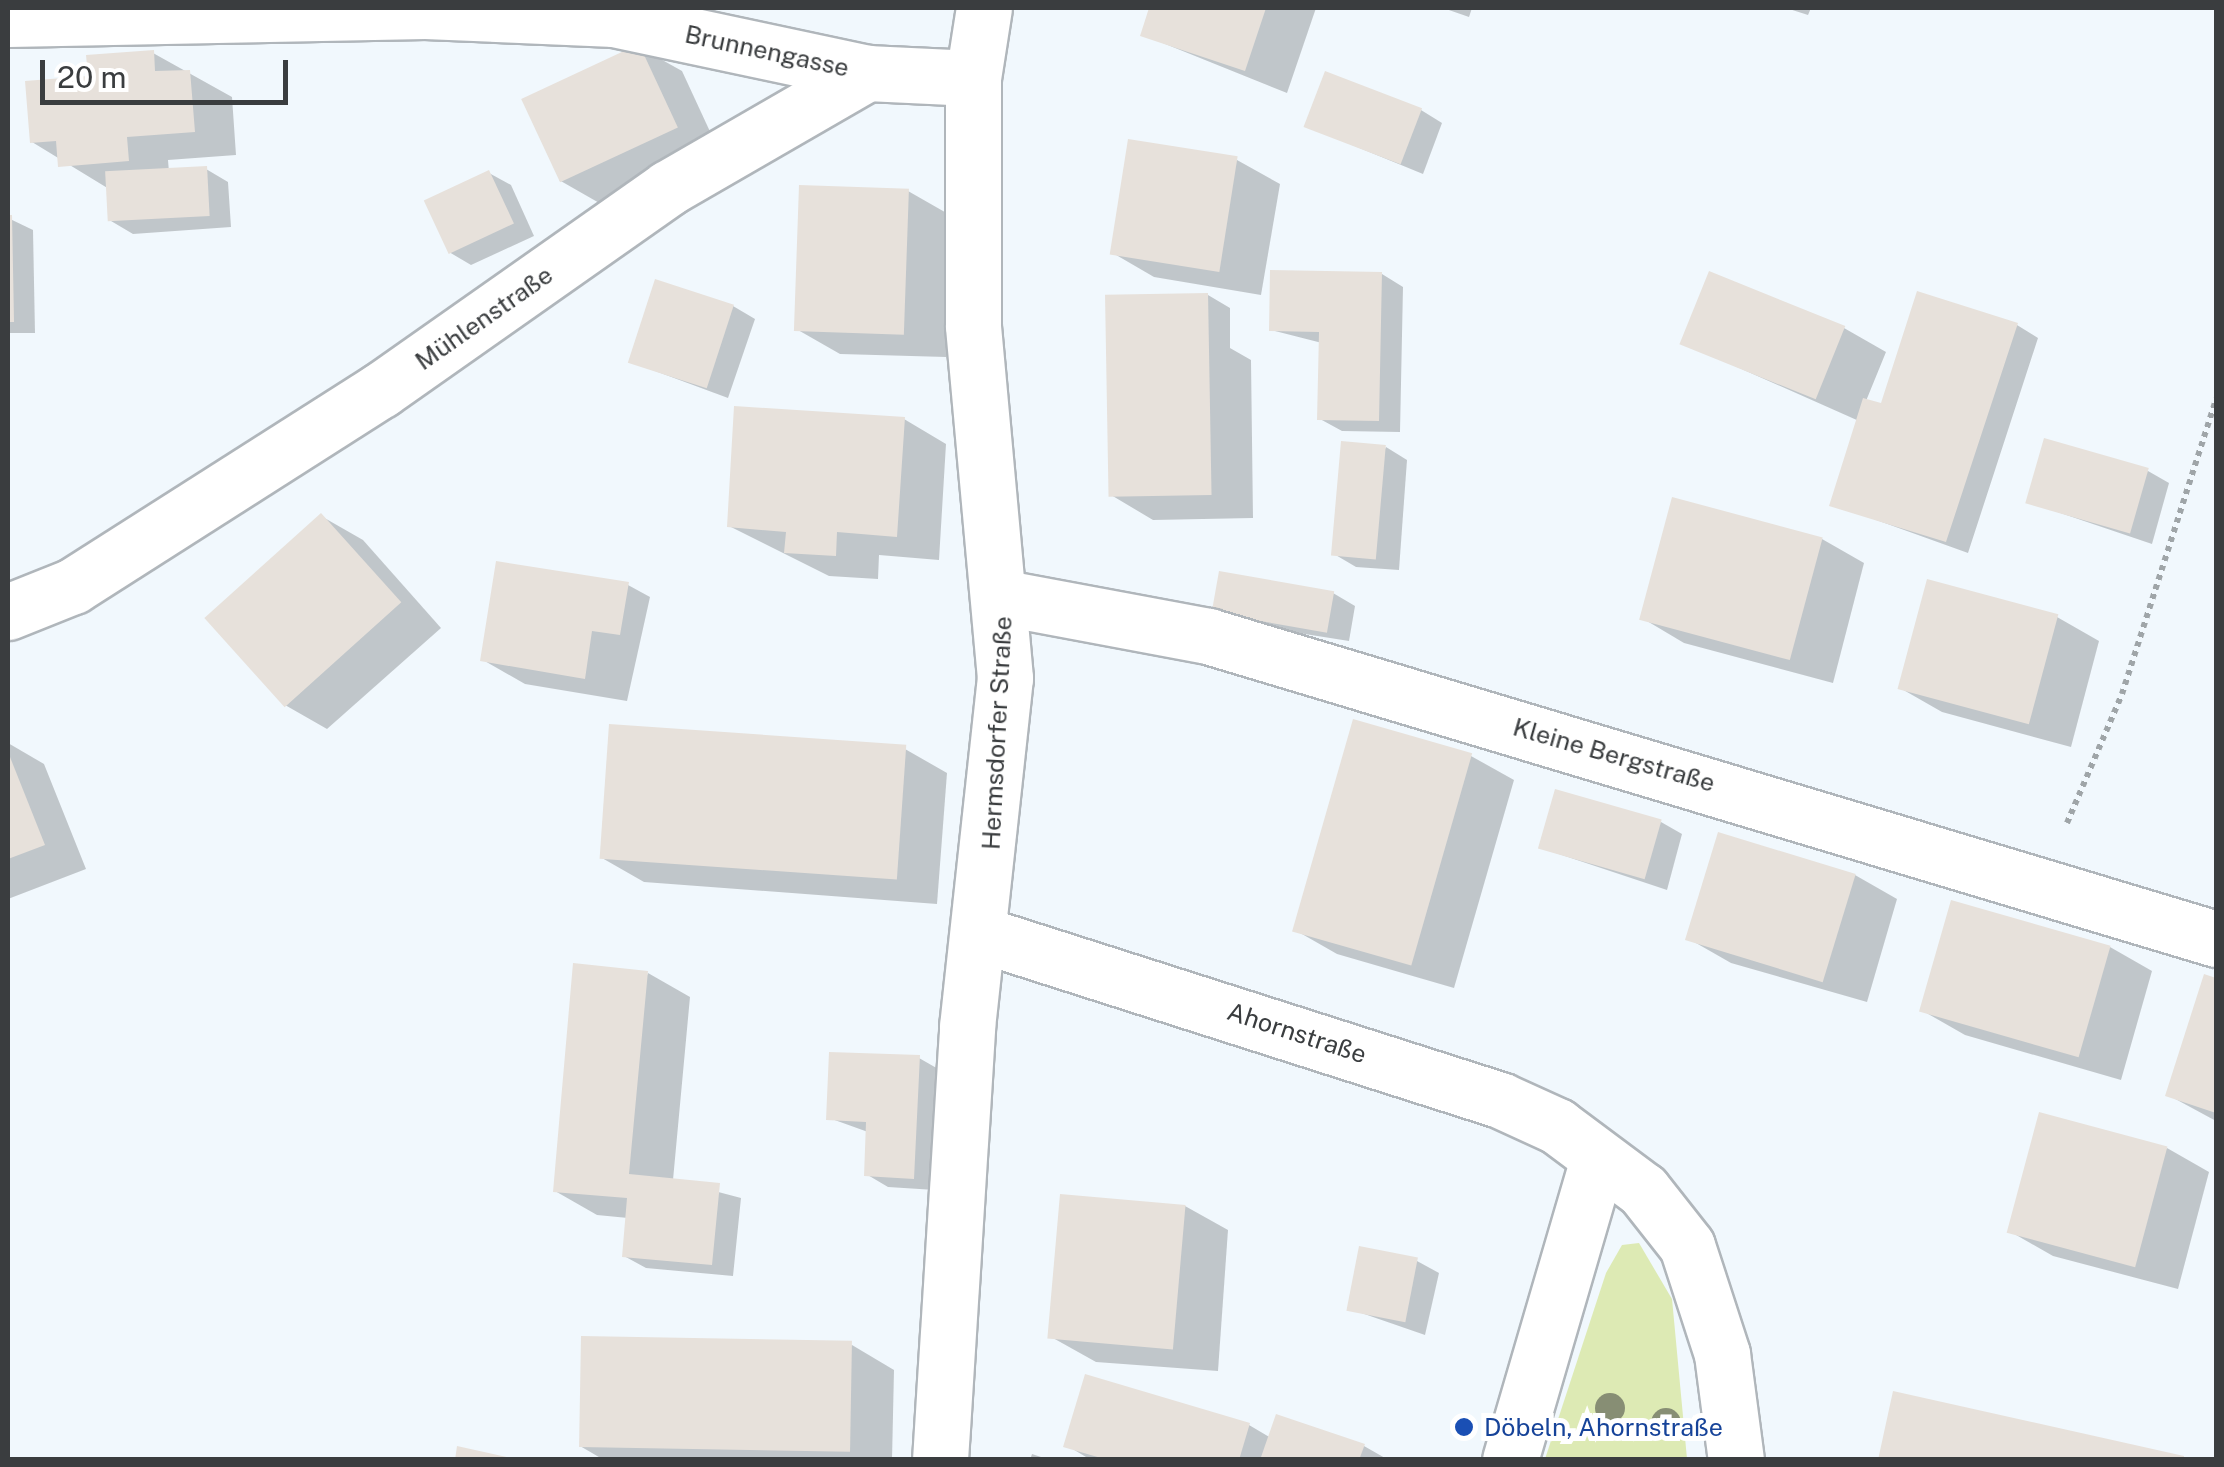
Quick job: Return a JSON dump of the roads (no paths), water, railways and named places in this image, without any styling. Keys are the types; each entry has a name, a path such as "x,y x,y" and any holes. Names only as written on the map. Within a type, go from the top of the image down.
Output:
{"street":[{"name":"Hermsdorfer Straße","path":"940,1460 967,1027 983,935 1005,598 974,325 973,78 984,8"},
{"name":"Brunnengasse","path":"8,20 425,10 614,19 867,73"},
{"path":"867,73 973,78"},
{"name":"Mühlenstraße","path":"8,612 73,586 381,390 668,188 867,73"},
{"name":"Kleine Bergstraße","path":"1005,598 1208,636 2216,938"},
{"name":"Ahornstraße","path":"983,935 1500,1100 1558,1126 1598,1160 1644,1190 1687,1246 1722,1354 1736,1460"},
{"path":"1510,1460 1598,1160"}],"place":[{"name":"Döbeln, Ahornstraße","path":"1464,1427"}]}
